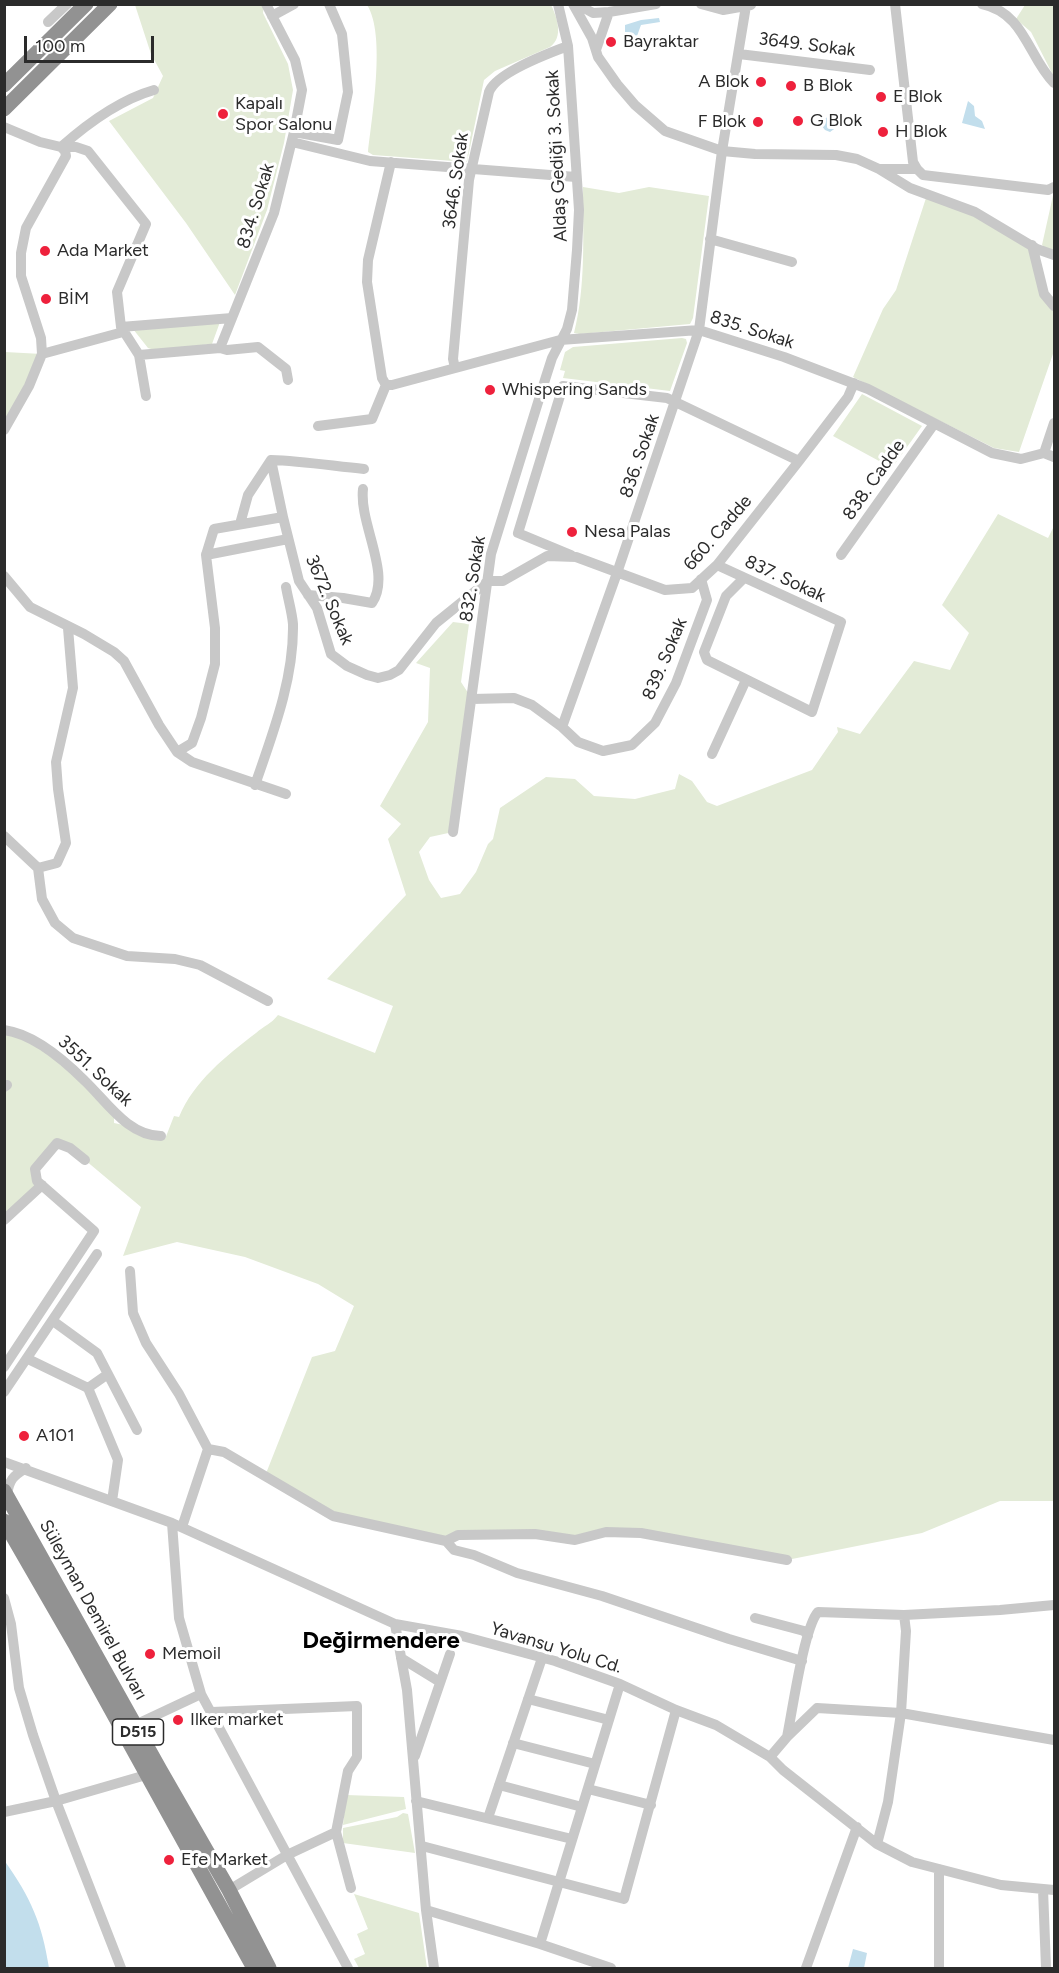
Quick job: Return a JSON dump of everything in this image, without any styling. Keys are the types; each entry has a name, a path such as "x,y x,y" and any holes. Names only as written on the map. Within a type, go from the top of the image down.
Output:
{"highway":[{"path":"4,85 86,4"},
{"path":"4,110 110,4"},
{"name":"Süleyman Demirel Bulvarı","path":"6,1493 229,1890 270,1968"},
{"name":"Süleyman Demirel Bulvarı","path":"4,1521 254,1968"}],"street":[{"path":"48,22 67,4"},
{"name":"834. Sokak","path":"220,348 274,213 302,90 295,60 266,4"},
{"path":"272,16 294,4"},
{"path":"293,137 338,140 348,92 342,34 329,4"},
{"name":"Aldaş Gediği 3. Sokak","path":"558,4 568,46 579,210 573,310 567,330 560,340"},
{"path":"575,4 593,13 656,4"},
{"path":"575,4 592,38 598,57 617,84 649,118 665,131 722,151 754,154 836,155 856,159 879,169 910,188 975,212 1037,249 1054,255"},
{"path":"701,4 723,10 749,5"},
{"path":"895,4 913,162 917,169 923,174 1048,190 1054,187"},
{"path":"982,4 1007,15 1023,32 1039,64 1054,83"},
{"name":"836. Sokak","path":"562,727 699,330 722,151 749,5"},
{"path":"596,50 609,12"},
{"name":"3646. Sokak","path":"455,368 453,359 471,169 491,86 503,76 568,46"},
{"name":"3649. Sokak","path":"739,54 870,70"},
{"path":"61,147 78,132 125,101 154,90"},
{"path":"4,127 40,142 88,151 146,224 117,292 122,330 139,355 146,396"},
{"path":"293,137 370,160 576,177"},
{"path":"4,430 29,386 42,354 41,338 21,276 21,253 26,228 64,162 65,151 61,147"},
{"path":"318,426 372,418 386,385 382,378 367,282 368,260 391,162"},
{"path":"879,169 917,169"},
{"path":"710,239 792,262"},
{"path":"1032,245 1044,294 1054,306"},
{"path":"42,354 122,330 232,318"},
{"path":"567,330 570,336 579,339"},
{"name":"835. Sokak","path":"386,385 560,340 699,330 784,357 854,383 992,453 1021,459 1049,455"},
{"name":"832. Sokak","path":"453,832 491,554 544,382 560,340"},
{"path":"139,355 258,347 286,369 288,380"},
{"name":"660. Cadde","path":"488,581 503,581 548,556 576,557 665,590 692,588 717,565 848,397 854,383"},
{"path":"576,557 518,533 563,386 667,398 799,461"},
{"path":"1049,455 1054,423"},
{"name":"838. Cadde","path":"841,555 934,424"},
{"path":"240,524 248,495 271,460 298,460 317,465 364,469"},
{"name":"3672. Sokak","path":"271,460 282,517 299,580 316,608 331,654 357,672 378,678 399,670 436,623 488,581"},
{"path":"308,595 372,603 377,596 379,579 364,515 363,489"},
{"path":"177,752 192,743 215,664 215,628 206,555 214,529 282,517"},
{"path":"206,555 288,539"},
{"name":"837. Sokak","path":"717,565 841,622 812,712 746,680"},
{"path":"4,576 30,607 84,634 114,652 124,661 159,725 177,752 192,762 257,779 286,794"},
{"path":"712,754 746,680 706,660 704,652 726,596 744,578"},
{"name":"839. Sokak","path":"472,699 514,698 532,705 578,742 603,751 632,745 655,723 676,683 707,600 701,579"},
{"path":"257,779 278,718 290,664 293,622 286,587"},
{"path":"38,868 57,863 66,843 56,762 73,688 68,628"},
{"path":"4,836 38,868 42,899 56,923 73,938 127,956 175,959 200,965 268,1001"},
{"name":"3551. Sokak","path":"4,1030 46,1047 85,1080 114,1112 133,1127 152,1136 161,1136"},
{"path":"4,1367 94,1231 37,1181 35,1169 57,1143 70,1148 85,1160"},
{"path":"4,1220 42,1185"},
{"path":"4,1392 97,1254"},
{"path":"130,1271 133,1313 146,1343 179,1394 208,1449 177,1525 178,1618 201,1694 348,1968"},
{"path":"53,1322 97,1353 137,1430"},
{"path":"28,1359 88,1388 118,1460 112,1501"},
{"path":"88,1388 108,1374"},
{"path":"208,1449 224,1452 333,1516 352,1522 446,1540 458,1535 535,1534 575,1540 606,1533 641,1533 787,1560"},
{"name":"Yavansu Yolu Cd.","path":"4,1462 26,1468 177,1525 395,1624 462,1636 542,1658 620,1684 676,1710 716,1725 770,1757 783,1770 877,1844 912,1862 1001,1885 1049,1890"},
{"path":"6,1493 12,1478 26,1468"},
{"path":"446,1540 454,1550 474,1555 518,1573 602,1596 802,1661"},
{"path":"4,1598 11,1624 19,1688 56,1801 122,1968"},
{"path":"787,1737 808,1636 814,1616 818,1612 904,1615 1054,1605"},
{"path":"877,1844 888,1802 901,1713 906,1631 904,1615"},
{"path":"755,1618 804,1632 808,1636"},
{"path":"395,1624 407,1690 426,1910 434,1968"},
{"path":"413,1761 450,1654"},
{"path":"400,1658 440,1682"},
{"path":"488,1818 542,1658"},
{"path":"540,1944 620,1684"},
{"path":"135,1725 201,1694"},
{"path":"528,1699 609,1720"},
{"path":"212,1713 357,1706 357,1757 348,1771 336,1832 351,1888"},
{"path":"770,1757 817,1708 901,1713 1054,1740"},
{"path":"422,1846 559,1880 624,1899 676,1710"},
{"path":"513,1743 595,1764"},
{"path":"4,1812 56,1801 146,1775"},
{"path":"499,1785 582,1807"},
{"path":"588,1789 651,1805"},
{"path":"416,1801 572,1839"},
{"path":"806,1968 857,1827"},
{"path":"229,1890 287,1855 336,1832"},
{"path":"939,1869 939,1968"},
{"path":"1046,1968 1049,1890"},
{"path":"426,1910 611,1968"}],"green space":[{"path":"135,5 264,5 263,13 288,64 293,90 284,143 267,210 235,295 186,223 109,121 153,98 163,76 151,54"},
{"path":"367,5 551,5 558,32 557,38 550,47 495,71 484,80 467,162 373,155 368,152 377,55 373,18"},
{"path":"1025,5 1054,5 1054,77 1031,32 1016,19"},
{"path":"583,187 619,193 649,187 709,196 693,318 690,324 574,333 582,279"},
{"path":"1054,191 1054,255 1042,245"},
{"path":"926,198 946,201 1032,245 1041,279 1054,306 1054,351 1019,452 994,448 853,377 883,309 896,290"},
{"path":"220,322 212,344 154,350 148,348 133,329"},
{"path":"686,339 687,343 670,391 563,378 565,371 560,370 565,352 573,347"},
{"path":"5,352 42,354 5,430"},
{"path":"862,394 922,426 892,468 833,436"},
{"path":"998,514 1048,538 1054,526 1054,1501 1000,1501 922,1533 787,1560 641,1533 575,1540 535,1534 446,1541 352,1522 265,1476 312,1357 335,1351 354,1306 318,1284 245,1257 177,1242 123,1256 141,1207 85,1160 58,1143 35,1169 42,1185 5,1220 5,1030 46,1047 114,1112 114,1123 133,1127 165,1139 174,1116 179,1117 193,1092 212,1070 278,1015 375,1053 393,1006 327,979 406,895 388,839 401,824 380,806 428,722 430,668 416,663 453,622 469,624 461,682 472,699 453,832 430,837 419,852 429,880 441,898 460,894 476,872 488,844 493,839 500,808 546,777 575,779 594,796 635,799 675,789 679,774 692,781 707,802 717,806 812,770 838,732 837,727 860,734 914,661 950,670 969,633 942,605"},
{"path":"346,1795 404,1797 406,1809 343,1825"},
{"path":"403,1813 408,1814 415,1853 343,1843 343,1828 397,1817"},
{"path":"354,1894 419,1913 427,1968 359,1968 354,1959 365,1954 357,1934 368,1929"}],"water":[{"path":"659,18 660,22 641,25 637,36 625,33 625,25"},
{"path":"968,101 974,106 975,116 982,121 985,129 962,123"},
{"path":"830,115 849,117 853,122 847,128 837,127 830,132 821,125 822,121"},
{"path":"4,1860 34,1911 43,1937 49,1968 5,1968"},
{"path":"853,1949 867,1953 864,1968 848,1968"}],"place":[{"name":"Bayraktar","path":"611,42"},
{"name":"A Blok","path":"761,82"},
{"name":"B Blok","path":"791,86"},
{"name":"E Blok","path":"881,97"},
{"name":"Kapalı Spor Salonu","path":"223,114"},
{"name":"G Blok","path":"798,121"},
{"name":"F Blok","path":"758,122"},
{"name":"H Blok","path":"883,132"},
{"name":"Ada Market","path":"45,251"},
{"name":"BİM","path":"46,299"},
{"name":"Whispering Sands","path":"490,390"},
{"name":"Nesa Palas","path":"572,532"},
{"name":"A101","path":"24,1436"},
{"name":"Memoil","path":"150,1654"},
{"name":"Ilker market","path":"178,1720"},
{"name":"Efe Market","path":"169,1860"}],"district":[{"name":"Değirmendere","path":"381,1641"}]}
